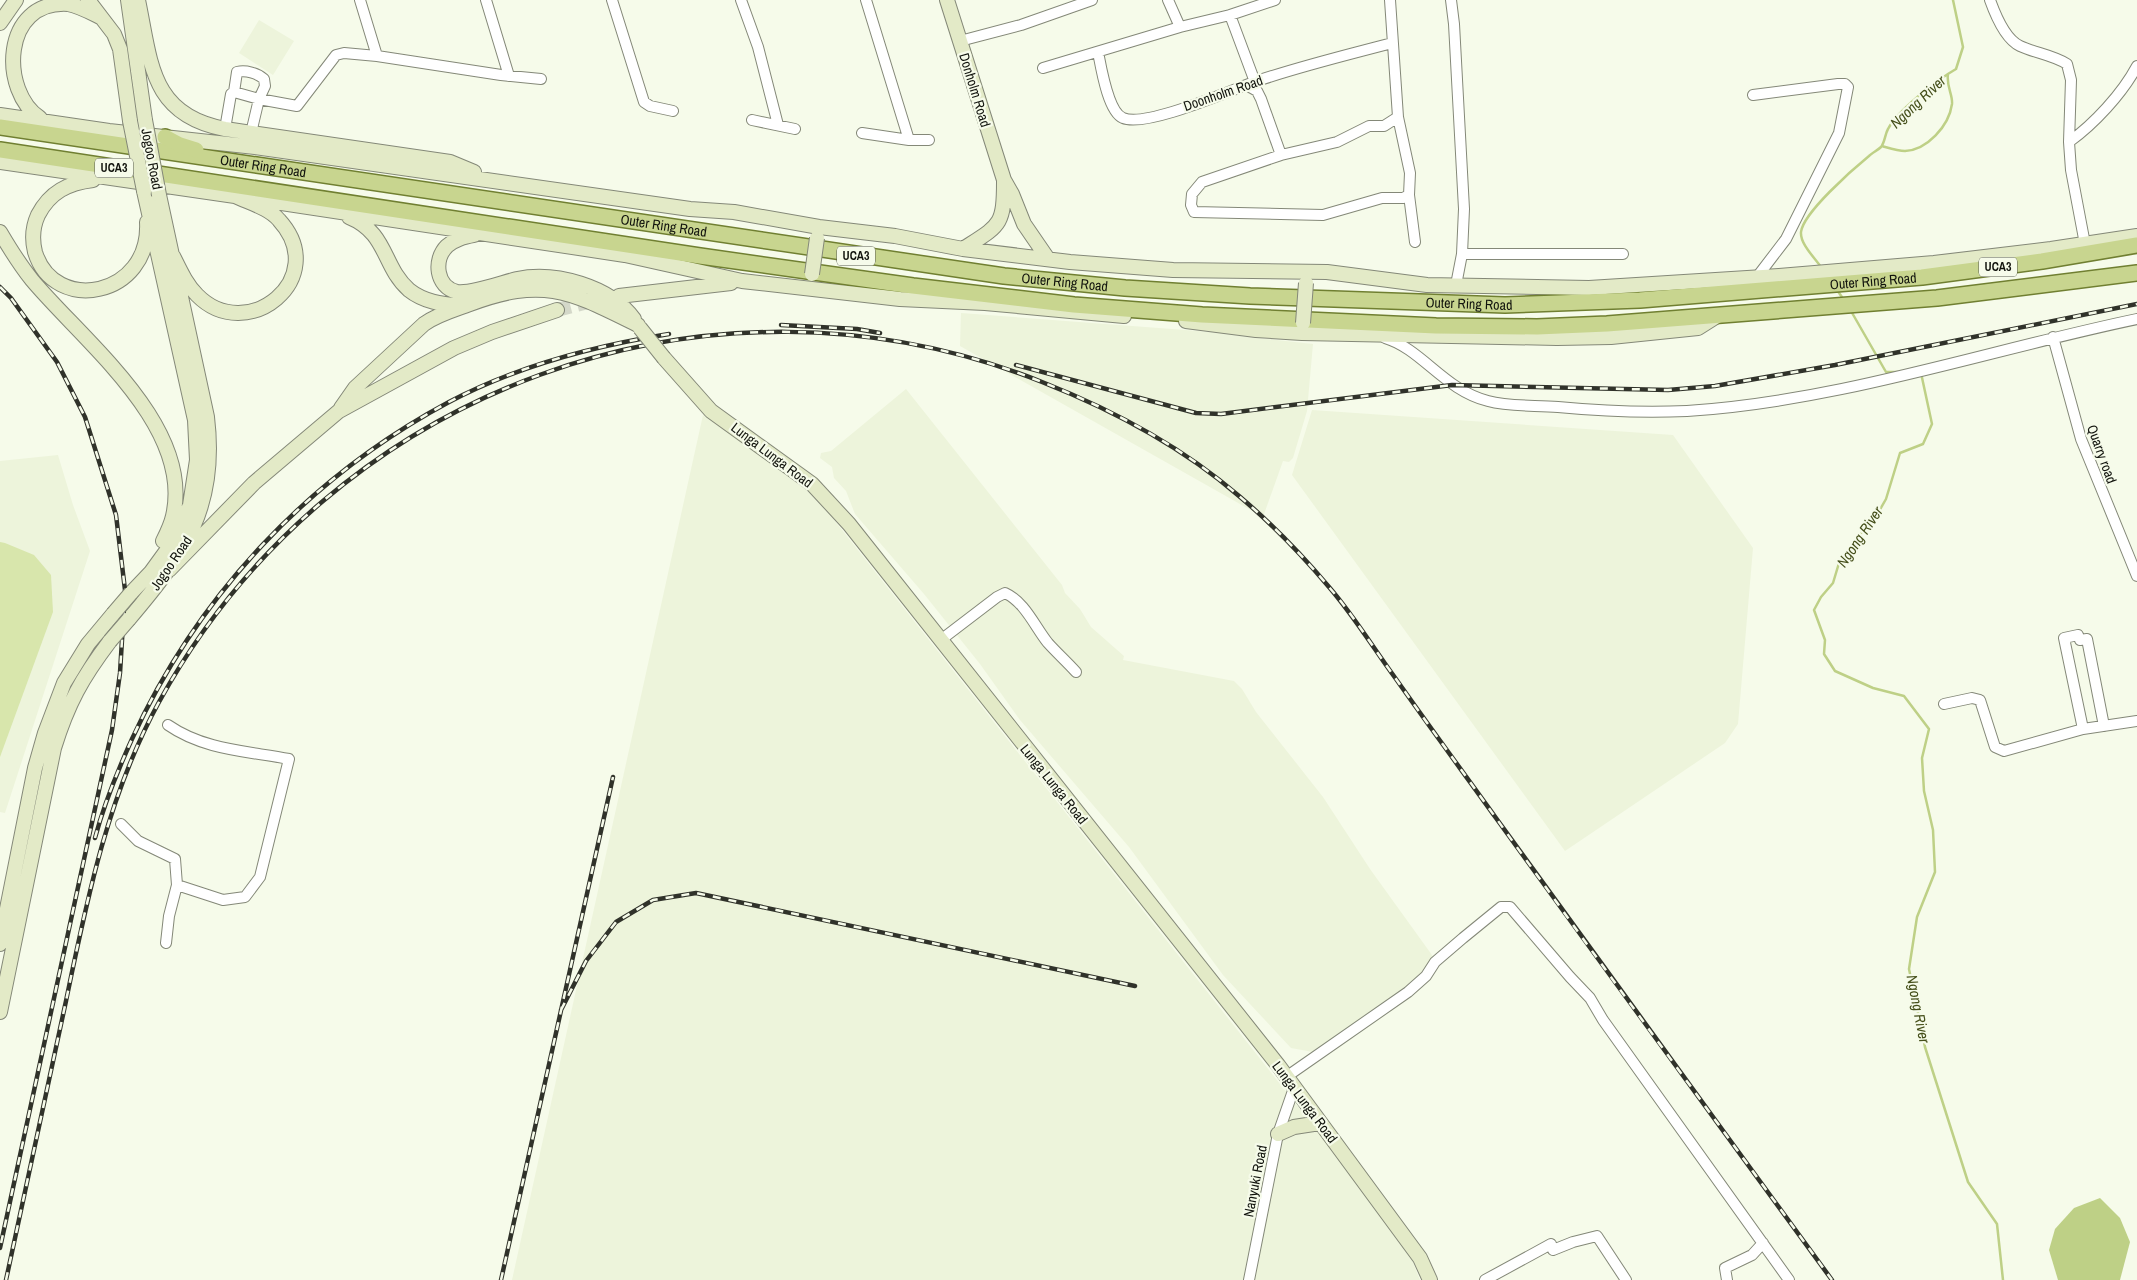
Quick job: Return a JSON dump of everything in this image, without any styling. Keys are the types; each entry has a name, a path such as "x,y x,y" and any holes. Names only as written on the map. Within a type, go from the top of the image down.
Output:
{"main road":[{"path":"0,23 16,0"},
{"name":"Jogoo Road","path":"0,944 35,768 56,702 68,676 88,644 151,572 171,542 190,505 197,460 195,420 145,196 130,121 120,49 114,34 88,0"},
{"name":"Jogoo Road","path":"0,1012 54,748 71,701 81,681 110,641 169,570 190,538 205,494 208,478 210,440 204,402 174,256 159,195 145,120 128,0"},
{"path":"138,0 150,62 162,92 174,106 194,120 225,129 450,162 497,181"},
{"name":"Donholm Road","path":"947,0 1004,180"},
{"path":"48,122 34,116 22,107 9,90 4,78 2,52 9,34 22,17 44,5 68,4 100,17"},
{"name":"Outer Ring Road","path":"0,115 255,147 690,209 734,212 818,233 895,236 964,248 1048,259"},
{"name":"Outer Ring Road","path":"0,127 1014,278 1260,297 1505,306 1640,300 1780,282 1855,276 1961,272 2137,245"},
{"path":"165,137 180,146 237,162"},
{"name":"Outer Ring Road","path":"0,150 700,256 921,287 1074,305 1202,315 1436,326 1557,326 1872,304 1937,298 2137,273"},
{"name":"Outer Ring Road","path":"0,162 625,255 742,281 811,281 900,299 1190,321 1256,330 1303,328 1376,335 1509,338 1611,337 1698,328 1717,316"},
{"path":"109,178 75,183 62,188 43,205 36,220 33,237 36,256 46,271 62,284 72,288 92,291 115,284 128,276 142,254 146,240 145,196"},
{"path":"964,248 988,233 998,224 1004,208 1004,180"},
{"path":"1004,180 1024,224 1048,259"},
{"path":"174,256 186,282 197,295 216,307 227,311 243,312 259,310 275,302 286,290 294,270 296,260 294,242 278,219 260,207 235,196"},
{"path":"330,210 354,219 370,229 395,272 410,290 432,301 463,306"},
{"path":"0,232 33,280 115,370 160,432 167,448 174,475 173,516 151,572"},
{"name":"Lunga Lunga Road","path":"480,233 453,241 442,251 438,262 438,269 442,281 452,290 465,292 534,276 575,282 597,290 630,313 664,358 711,411 812,484 849,524 942,639 1026,750 1132,881 1290,1083 1411,1245 1420,1258 1430,1280"},
{"path":"811,281 818,233"},
{"name":"UCA3","path":"1855,276 1943,262 2137,236"},
{"name":"UCA3","path":"1048,259 1173,270 1427,285 1589,288 1757,277 1780,282"},
{"path":"1943,262 1961,272"},
{"path":"1303,328 1306,277"},
{"path":"619,296 638,292 700,288 742,281"},
{"name":"Lunga Lunga Road","path":"339,411 355,388 424,324 437,316 463,306 515,290 555,290 600,306 639,326"},
{"path":"169,570 254,484 339,411 454,348 492,332 558,310"},
{"path":"1278,1134 1294,1127 1320,1123"}],"street":[{"path":"360,0 377,56"},
{"path":"486,0 509,76"},
{"path":"612,0 644,102 650,106 673,111"},
{"path":"741,0 758,47 778,125"},
{"path":"866,0 909,140"},
{"path":"1168,0 1180,28"},
{"path":"1043,68 1230,15 1275,0"},
{"path":"1390,0 1398,117 1410,173 1409,195 1415,242"},
{"path":"1451,0 1454,24 1464,209 1462,254 1456,285"},
{"path":"1990,0 2008,34 2018,45 2067,64 2071,80 2069,142 2071,170 2085,244"},
{"path":"960,41 1021,25 1087,1"},
{"path":"1230,15 1251,84 1261,99 1280,155"},
{"name":"Doonholm Road","path":"1098,52 1110,98 1117,114 1124,119 1140,120 1161,115 1251,84 1392,43"},
{"path":"234,92 297,106 336,55 344,53 541,79"},
{"path":"2069,142 2086,128 2120,93 2137,66"},
{"path":"225,129 237,72 243,70 260,76 264,79 265,86 259,99 250,133"},
{"path":"1753,95 1838,84 1845,84 1848,87 1839,133 1786,239 1757,277"},
{"path":"1398,117 1384,126 1369,126 1337,142 1280,155 1202,182 1192,194 1191,205 1194,212 1323,215 1382,198 1403,198 1409,195"},
{"path":"752,120 796,129"},
{"path":"862,133 909,140 929,140"},
{"path":"1462,254 1623,254"},
{"path":"1376,335 1398,342 1452,386 1488,401 1582,410 1686,411 1842,389 2053,337 2137,319"},
{"name":"Quarry road","path":"2053,337 2081,438 2137,576"},
{"path":"942,639 997,596 1005,593 1012,596 1025,610 1049,644 1076,672"},
{"path":"2083,729 2064,638 2078,635 2080,640 2087,638 2104,726"},
{"path":"1944,704 1972,698 1980,700 1995,747 2004,751 2083,729 2137,721"},
{"path":"168,725 183,735 209,746 289,758 260,877 245,897 223,900 177,884"},
{"path":"121,824 138,841 175,859 177,884 169,916 166,943"},
{"path":"1290,1083 1408,992 1426,976 1436,962 1501,907 1510,907 1590,998 1620,1044 1789,1280"},
{"name":"Nanyuki Road","path":"1249,1280 1290,1083"},
{"path":"1485,1280 1551,1244 1553,1250 1597,1236 1626,1280"},
{"path":"1727,1280 1725,1268 1752,1255 1763,1243"}],"shaded area":[{"path":"259,20 294,41 273,75 239,53"},
{"path":"961,313 1225,333 1313,344 1307,411 1293,458 1289,462 1283,461 1263,517 960,346"},
{"path":"906,389 1062,585 1065,593 1080,609 1091,627 1124,656 1123,660 1234,681 1242,689 1256,712 1323,797 1370,869 1437,962 1409,987 1339,1037 1313,1052 1291,1048 1223,975 1129,847 1020,720 980,664 924,594 855,514 846,491 834,478 832,467 820,458 821,453 831,451"},
{"path":"1312,410 1673,435 1753,548 1738,724 1725,743 1565,851 1292,475"},
{"path":"703,415 805,483 1405,1242 1420,1280 512,1280"},
{"path":"58,455 73,505 90,551 5,813 0,812 0,461"},
{"path":"0,542 34,555 51,575 53,612 0,757"},
{"path":"2100,1198 2120,1218 2130,1242 2120,1280 2058,1280 2049,1250 2055,1229 2074,1208"}],"waterway":[{"name":"Ngong River","path":"1821,267 1808,251 1801,237 1804,224 1819,203 1862,162 1881,147 1888,129 1900,113 1939,80 1956,69 1963,47 1953,0"},
{"path":"1882,146 1902,151 1913,150 1936,135 1942,128 1952,104 1948,74"},
{"name":"Ngong River","path":"1837,290 1844,300"},
{"name":"Ngong River","path":"1851,311 1886,372 1898,372"},
{"name":"Ngong River","path":"1921,373 1932,424 1923,444 1900,453 1886,499 1874,520 1856,539 1839,563 1833,583 1821,597 1814,610 1825,640 1824,654 1835,671 1873,688 1904,696 1929,729 1922,758 1924,791 1933,830 1935,872 1917,917 1909,969 1925,1047 1968,1182 1997,1224 2003,1280"}],"tunnel":[{"path":"557,310 596,300"}],"railway":[{"path":"0,287 11,298 57,362 85,417 116,515 125,590 120,673 112,730 0,1248"},
{"path":"1016,365 1196,413 1221,414 1452,385 1668,390 1715,386 1835,365 2137,304"},
{"path":"781,325 857,329 880,333"},
{"path":"6,1280 82,924 101,848 113,811 141,737 159,702 233,593 323,501 426,428 540,375 662,342 788,332 916,345 1042,382 1120,417 1170,445 1217,478 1251,506 1297,551 1347,609 1580,934 1832,1280"},
{"path":"95,838 112,787 132,739 159,686 190,636 224,589 263,545 305,504 350,466 398,432 475,389 528,368 584,351 669,334"},
{"path":"501,1280 613,777"},
{"path":"561,1010 586,961 616,922 653,900 696,893 1135,986"}]}
